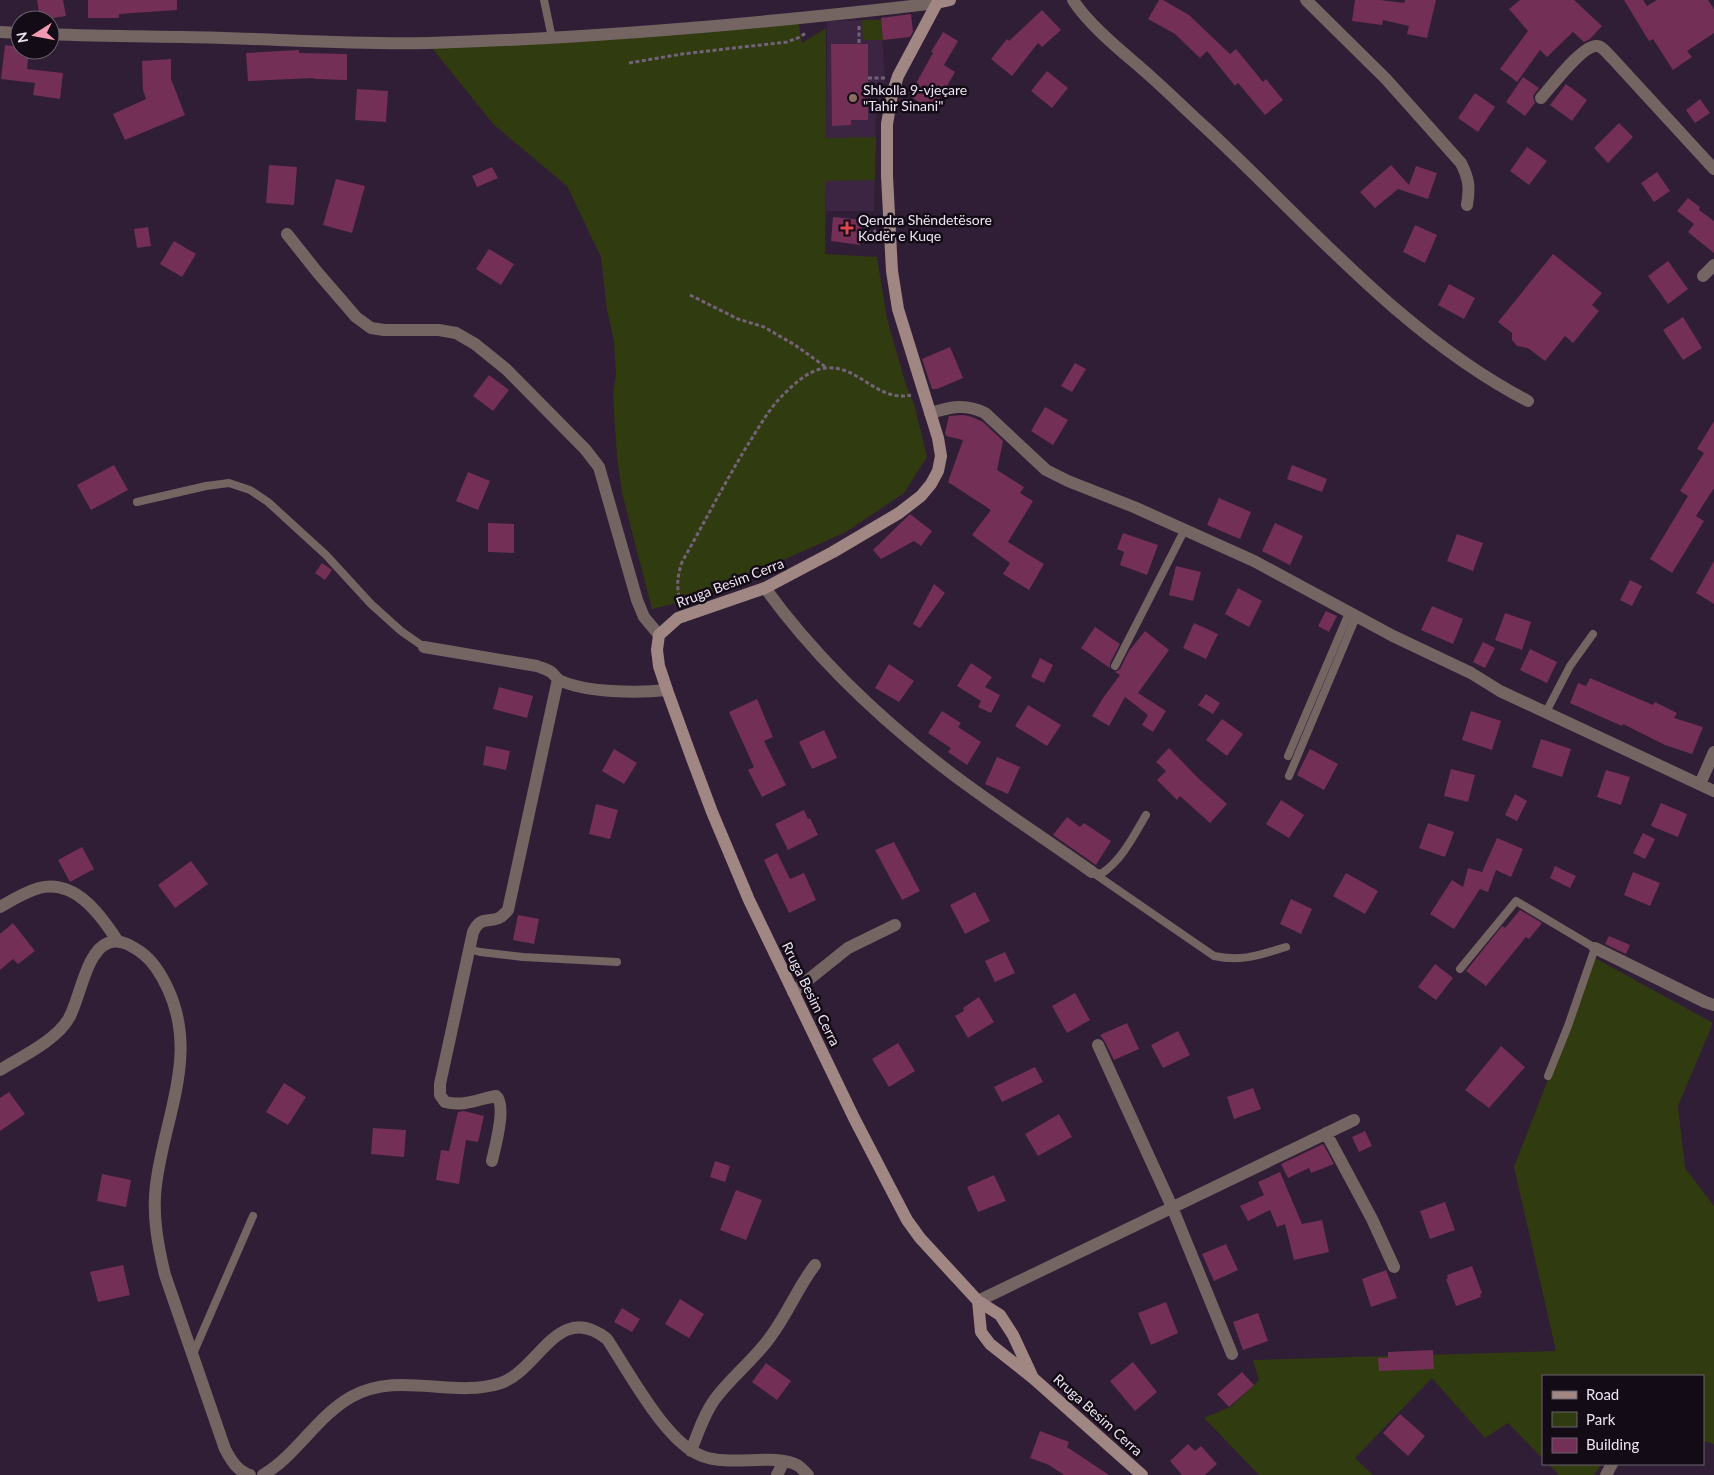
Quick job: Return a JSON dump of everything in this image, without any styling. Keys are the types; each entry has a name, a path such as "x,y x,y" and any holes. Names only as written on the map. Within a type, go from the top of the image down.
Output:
{"street":[{"path":"60,35 129,38 224,38 344,44 428,43 552,38 702,28 825,17 894,4 936,3 950,0"},
{"path":"1073,0 1112,44 1231,151 1376,292 1466,365 1495,384 1528,401"},
{"path":"1306,0 1386,79 1461,162 1468,177 1469,192 1467,205"},
{"name":"Rruga Besim Cerra","path":"936,3 898,76 892,95 887,124 887,176 892,272 898,309 938,438 941,456 938,471 931,484 921,496 899,513 802,570 765,588 678,618 659,635 657,650 659,666 667,690 723,838 749,900 854,1118 907,1220 920,1238 978,1301 1000,1315 1013,1335 1033,1378"},
{"path":"1541,98 1584,50 1596,46 1601,48 1714,169"},
{"path":"287,234 356,317 371,328 384,330 438,330 456,334 468,340 506,369 585,449 599,468 637,600 644,617 659,635"},
{"path":"1703,276 1714,264"},
{"path":"930,413 946,409 973,407 985,414 1046,470 1254,561 1353,615 1471,673 1500,691 1714,791"},
{"path":"765,588 788,619 841,676 900,732 947,770 1092,872"},
{"path":"424,647 537,666 552,672 558,679 575,685 608,690 646,692 667,690"},
{"path":"492,1161 500,1122 500,1099 496,1096 470,1103 452,1104 445,1102 440,1095 440,1084 473,932 477,924 484,920 500,918 508,910 558,679"},
{"path":"1700,784 1714,752"},
{"path":"0,907 21,895 39,888 54,887 69,890 86,900 117,940 132,946 148,958 162,975 172,998 179,1022 182,1046 176,1095 162,1151 156,1186 155,1219 158,1247 165,1275 225,1449 233,1463 243,1473 250,1475"},
{"path":"793,992 848,948 895,925"},
{"path":"0,1070 58,1032 69,1019 91,961 98,949 106,943 117,940"},
{"path":"1595,948 1714,1005"},
{"path":"1098,1045 1172,1207 1232,1354"},
{"path":"978,1301 1354,1120"},
{"path":"1326,1133 1372,1219 1394,1267"},
{"path":"691,1450 714,1400 770,1338 790,1308 806,1276 815,1264"},
{"name":"Rruga Besim Cerra","path":"978,1301 981,1332 990,1344 1033,1378 1142,1475"},
{"path":"263,1475 280,1463 335,1408 367,1390 400,1384 486,1387 502,1383 519,1374 550,1340 561,1332 587,1328 597,1331 607,1339 666,1428 691,1450 703,1457 717,1460 784,1461 797,1465 808,1475"},
{"path":"777,1475 784,1461"}],"lane":[{"path":"544,0 552,38"},
{"path":"137,502 206,486 229,483 250,490 268,502 326,556 371,604 410,638 424,647"},
{"path":"1115,666 1184,529"},
{"path":"1288,756 1353,615"},
{"path":"1290,776 1353,615"},
{"path":"1546,712 1570,666 1593,634"},
{"path":"1092,872 1101,874 1111,867 1131,840 1146,815"},
{"path":"1092,872 1214,956 1230,959 1253,956 1286,947"},
{"path":"1460,969 1516,900 1595,948 1568,1026 1548,1076"},
{"path":"469,949 523,957 617,962"},
{"path":"193,1354 253,1216"}],"path":[{"path":"628,62 787,42 800,37 825,17"},
{"path":"859,25 859,44"},
{"path":"861,235 874,231"},
{"path":"690,295 738,319 764,327 795,345 827,368"},
{"path":"686,616 677,590 678,574 682,562 758,429 781,397 800,379 813,371 827,368 842,370 858,376 890,396 904,397 923,392"}],"shaded area":[{"name":"Shkolla 9-vjeçare \"Tahir Sinani\"","path":"881,20 885,78 876,117 874,211 826,211 827,21"}],"green space":[{"path":"798,19 802,43 826,28 826,138 876,137 875,180 826,181 825,254 877,257 887,319 906,385 914,404 927,457 904,493 846,532 716,590 681,602 652,609 622,493 617,456 613,396 616,373 614,341 607,310 601,257 567,186 494,125 428,43"},
{"path":"862,20 881,20 883,40 863,40"},
{"path":"1595,958 1713,1023 1678,1106 1685,1168 1714,1206 1714,1444 1704,1441 1704,1375 1542,1375 1542,1458 1508,1423 1485,1438 1432,1378 1355,1458 1373,1475 1259,1475 1204,1418 1232,1406 1259,1380 1253,1360 1556,1351 1514,1167"},
{"path":"1549,1465 1601,1465 1594,1475 1559,1475"}],"building":[{"path":"37,0 63,0 66,16 60,17 60,10 38,10"},
{"path":"88,0 177,0 177,10 119,14 119,18 88,18"},
{"path":"1159,0 1163,0 1189,15 1230,54 1236,49 1263,82 1266,79 1283,100 1265,115 1238,83 1235,86 1207,51 1200,58 1175,34 1148,19"},
{"path":"1355,0 1380,0 1404,3 1405,0 1436,0 1427,38 1407,34 1409,26 1383,20 1382,25 1352,21"},
{"path":"1520,0 1574,0 1602,26 1590,39 1584,42 1573,32 1547,57 1540,50 1517,82 1500,69 1528,31 1509,9"},
{"path":"1624,0 1643,0 1647,6 1657,0 1708,0 1714,9 1714,33 1687,51 1692,57 1673,70 1653,39 1649,41"},
{"path":"1042,10 1061,30 1042,47 1038,43 1012,76 991,59 1007,39 1009,41"},
{"path":"911,14 913,32 910,37 883,40 881,18"},
{"path":"943,32 958,41 944,65 955,72 933,110 909,96"},
{"path":"831,44 868,44 868,120 851,120 851,125 832,126"},
{"path":"5,45 10,46 10,60 28,60 27,69 63,73 60,99 33,95 35,83 1,79"},
{"path":"299,50 299,53 347,54 347,80 314,78 248,81 246,53"},
{"path":"171,59 171,79 185,115 125,140 113,114 146,99 143,90 142,61"},
{"path":"1047,71 1068,88 1052,108 1031,91"},
{"path":"1523,77 1539,88 1533,96 1535,103 1525,116 1506,102"},
{"path":"1566,84 1587,100 1572,121 1550,105"},
{"path":"357,89 388,91 386,122 355,120"},
{"path":"1475,93 1495,107 1478,132 1458,118"},
{"path":"1700,99 1710,113 1695,123 1686,110"},
{"path":"1619,123 1633,137 1608,163 1594,148"},
{"path":"1527,147 1547,161 1529,185 1510,171"},
{"path":"269,165 297,167 294,205 266,203"},
{"path":"1391,165 1409,185 1416,166 1437,173 1428,199 1398,189 1375,208 1360,192"},
{"path":"492,167 498,178 477,187 472,176"},
{"path":"1657,172 1670,191 1654,202 1641,183"},
{"path":"336,179 365,186 352,233 323,225"},
{"path":"1688,198 1700,207 1699,210 1714,221 1714,253 1688,232 1694,224 1677,211"},
{"name":"Qendra Shëndetësore Kodër e Kuqe","path":"833,217 863,220 860,245 831,241"},
{"path":"1415,225 1437,235 1425,263 1403,252"},
{"path":"148,227 151,246 137,248 134,229"},
{"path":"174,241 196,254 182,277 160,264"},
{"path":"489,249 514,264 501,285 476,269"},
{"path":"1553,254 1602,293 1592,305 1599,311 1573,343 1565,336 1545,361 1528,348 1517,346 1512,340 1512,333 1498,322"},
{"path":"1668,261 1688,289 1668,304 1648,276"},
{"path":"1449,284 1475,298 1464,319 1438,305"},
{"path":"1683,317 1702,348 1683,360 1663,330"},
{"path":"950,347 963,378 937,389 932,389 922,359"},
{"path":"1075,363 1086,369 1072,392 1061,386"},
{"path":"489,375 509,390 493,411 473,396"},
{"path":"1045,407 1068,420 1053,445 1031,431"},
{"path":"964,415 983,422 1003,441 997,470 1024,487 1020,493 1033,501 1008,542 1044,564 1029,590 1003,574 1010,563 972,535 991,510 948,482 963,440 946,436 949,416"},
{"path":"1714,421 1714,488 1696,516 1704,521 1672,573 1650,559 1688,496 1680,491 1704,453 1697,449"},
{"path":"114,465 128,490 91,510 77,485"},
{"path":"1292,465 1327,479 1322,492 1287,479"},
{"path":"468,472 490,481 478,510 456,501"},
{"path":"1219,498 1251,512 1240,539 1207,525"},
{"path":"910,514 932,531 921,546 914,541 881,559 873,550"},
{"path":"488,523 514,524 514,553 488,552"},
{"path":"1275,523 1303,536 1290,565 1262,551"},
{"path":"1123,533 1158,545 1147,575 1120,565 1124,552 1117,549"},
{"path":"1457,534 1483,543 1473,571 1447,561"},
{"path":"1714,561 1714,604 1696,593"},
{"path":"322,563 332,570 325,580 315,573"},
{"path":"1176,566 1201,572 1193,601 1169,595"},
{"path":"1630,580 1642,586 1632,606 1620,600"},
{"path":"934,584 945,593 920,628 913,624"},
{"path":"1238,588 1262,601 1249,627 1225,614"},
{"path":"1432,606 1463,619 1453,644 1421,630"},
{"path":"1326,611 1337,616 1329,632 1318,626"},
{"path":"1505,613 1531,622 1522,650 1495,640"},
{"path":"1194,623 1218,634 1206,659 1183,648"},
{"path":"1095,627 1120,644 1110,663 1110,668 1081,648"},
{"path":"1145,631 1169,650 1138,693 1166,711 1153,732 1142,725 1148,715 1125,697 1109,726 1092,716 1120,675 1115,672 1120,669 1129,651"},
{"path":"1483,642 1495,648 1485,668 1473,662"},
{"path":"1530,649 1557,662 1547,683 1520,670"},
{"path":"1040,658 1053,665 1044,683 1031,677"},
{"path":"971,663 992,677 985,687 1000,695 991,713 978,707 981,701 957,686"},
{"path":"889,664 914,681 899,702 875,688"},
{"path":"1590,678 1653,705 1655,702 1677,713 1674,718 1703,727 1692,754 1665,745 1623,724 1622,726 1570,703 1578,683 1586,686"},
{"path":"499,687 533,696 527,718 493,709"},
{"path":"1206,694 1220,703 1213,714 1198,705"},
{"path":"757,699 773,737 764,741 786,785 762,797 748,770 754,767 729,712"},
{"path":"1028,705 1061,725 1047,746 1015,726"},
{"path":"942,711 961,723 958,727 981,742 967,765 948,752 951,748 928,733"},
{"path":"1471,711 1501,721 1492,750 1462,740"},
{"path":"1222,719 1243,734 1227,756 1206,740"},
{"path":"824,730 837,758 812,769 799,742"},
{"path":"1541,739 1571,749 1562,777 1532,767"},
{"path":"486,746 510,751 506,770 483,765"},
{"path":"1169,748 1227,804 1210,823 1180,796 1177,800 1157,780 1166,771 1156,762"},
{"path":"614,749 637,763 624,784 602,771"},
{"path":"1310,749 1338,764 1324,790 1297,775"},
{"path":"997,757 1020,767 1008,794 985,784"},
{"path":"1451,769 1475,775 1468,802 1444,796"},
{"path":"1606,770 1630,777 1621,805 1597,797"},
{"path":"1515,794 1527,801 1517,821 1505,815"},
{"path":"1281,800 1304,815 1289,838 1266,824"},
{"path":"1661,803 1687,814 1678,837 1651,826"},
{"path":"596,804 618,810 610,839 589,834"},
{"path":"804,810 818,835 788,850 775,824"},
{"path":"1067,817 1080,827 1084,823 1111,841 1096,865 1053,835"},
{"path":"1428,823 1454,832 1445,857 1419,848"},
{"path":"1643,833 1655,839 1645,859 1633,853"},
{"path":"1497,838 1523,849 1511,877 1496,870 1488,892 1480,889 1454,929 1430,914 1452,880 1463,887 1468,868 1482,872"},
{"path":"894,842 920,891 902,900 875,850"},
{"path":"82,847 94,869 70,882 58,860"},
{"path":"777,853 790,879 804,873 816,900 789,913 764,860"},
{"path":"191,861 208,884 175,908 158,885"},
{"path":"1555,866 1576,876 1570,888 1550,878"},
{"path":"1633,872 1660,883 1650,906 1624,895"},
{"path":"1346,873 1378,891 1365,914 1333,896"},
{"path":"975,892 990,921 965,934 950,905"},
{"path":"1291,899 1312,909 1301,934 1280,924"},
{"path":"1520,910 1542,923 1529,939 1526,937 1486,986 1466,971 1502,926 1505,928"},
{"path":"518,915 539,919 534,944 513,940"},
{"path":"13,923 35,951 18,964 13,959 0,970 0,934"},
{"path":"1609,936 1630,945 1626,954 1605,944"},
{"path":"1005,952 1015,973 995,982 985,961"},
{"path":"1435,964 1453,978 1436,1000 1418,987"},
{"path":"1075,993 1090,1020 1067,1033 1052,1006"},
{"path":"979,997 994,1022 968,1038 955,1016 964,1011 963,1008"},
{"path":"1127,1023 1139,1049 1114,1060 1100,1035"},
{"path":"1178,1031 1190,1055 1163,1068 1151,1045"},
{"path":"898,1043 915,1071 889,1087 872,1059"},
{"path":"1501,1046 1525,1067 1489,1108 1465,1090"},
{"path":"1035,1067 1043,1082 1002,1102 994,1087"},
{"path":"284,1083 306,1097 288,1125 266,1112"},
{"path":"1253,1088 1261,1109 1234,1119 1227,1097"},
{"path":"9,1092 25,1114 0,1131 0,1098"},
{"path":"464,1111 484,1116 478,1142 466,1140 459,1184 436,1180 441,1150 449,1151 458,1112"},
{"path":"1059,1114 1072,1137 1038,1156 1025,1134"},
{"path":"373,1128 406,1130 404,1157 371,1154"},
{"path":"1365,1131 1372,1146 1359,1152 1352,1137"},
{"path":"1323,1144 1334,1164 1311,1173 1309,1168 1288,1178 1281,1164"},
{"path":"715,1161 730,1166 725,1182 710,1177"},
{"path":"1280,1172 1302,1224 1322,1220 1329,1252 1294,1260 1285,1224 1277,1227 1270,1210 1248,1221 1240,1206 1264,1195 1258,1182"},
{"path":"102,1174 131,1180 126,1207 97,1201"},
{"path":"994,1175 1006,1201 978,1212 967,1187"},
{"path":"736,1190 762,1200 746,1240 720,1230"},
{"path":"1445,1202 1455,1230 1430,1239 1420,1211"},
{"path":"1226,1244 1238,1270 1214,1281 1202,1254"},
{"path":"123,1265 130,1295 98,1302 90,1272"},
{"path":"1472,1266 1482,1293 1480,1294 1481,1297 1456,1306 1446,1279 1448,1278 1447,1275"},
{"path":"1386,1270 1397,1298 1371,1307 1362,1279"},
{"path":"680,1299 704,1314 689,1338 665,1324"},
{"path":"1166,1302 1178,1333 1151,1345 1138,1313"},
{"path":"622,1308 640,1319 632,1332 614,1322"},
{"path":"1258,1313 1268,1341 1243,1350 1233,1322"},
{"path":"1433,1350 1434,1369 1379,1371 1378,1358 1388,1358 1388,1352"},
{"path":"1133,1362 1157,1392 1135,1411 1110,1381"},
{"path":"766,1363 791,1381 777,1400 752,1382"},
{"path":"1242,1372 1254,1385 1229,1407 1217,1394"},
{"path":"1400,1414 1425,1436 1408,1456 1383,1433"},
{"path":"1040,1431 1069,1442 1067,1447 1109,1475 1064,1475 1049,1465 1030,1458"},
{"path":"1188,1444 1195,1451 1201,1446 1217,1464 1205,1475 1182,1475 1170,1461"}],"place":[{"name":"Shkolla 9-vjeçare \"Tahir Sinani\"","path":"853,98"},
{"name":"Qendra Shëndetësore Kodër e Kuqe","path":"847,228"}]}
